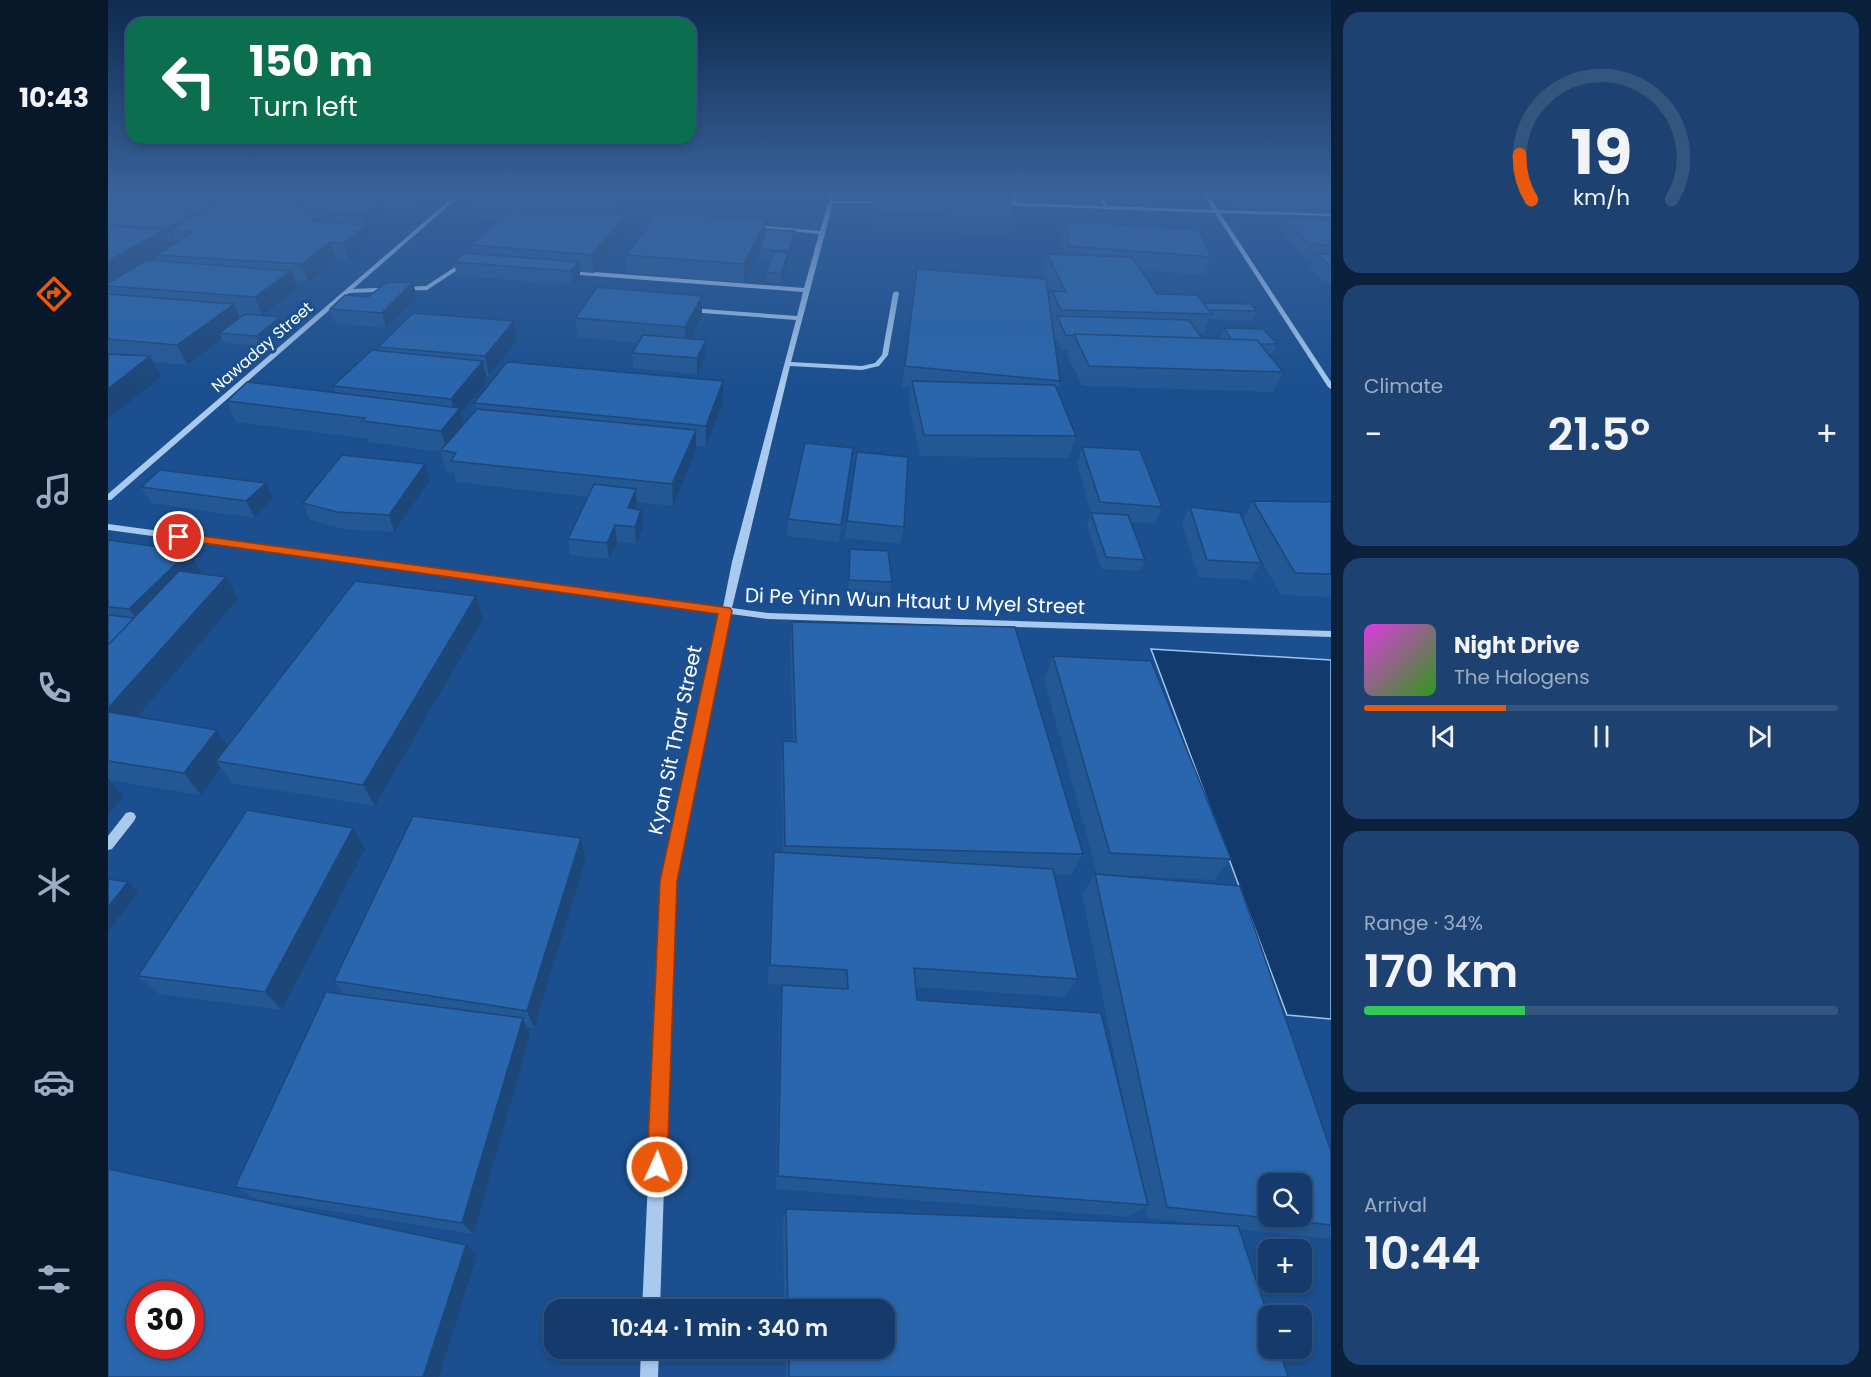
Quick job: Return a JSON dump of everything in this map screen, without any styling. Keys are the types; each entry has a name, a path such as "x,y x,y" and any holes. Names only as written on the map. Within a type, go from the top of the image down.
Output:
{"street":[{"name":"Nawaday Street","path":"108,498 387,257"},
{"name":"Kyan Sit Thar Street","path":"651,1299 668,881 725,611 815,257"},
{"path":"1246,257 1331,387"},
{"path":"348,291 427,288 457,268 478,266"},
{"path":"556,272 806,290"},
{"path":"787,363 862,368 877,365 885,355 896,293"},
{"path":"681,309 799,318"},
{"name":"Di Pe Yinn Wun Htaut U Myel Street","path":"108,527 725,611 780,616 1331,634"},
{"path":"108,845 130,817"},
{"path":"649,1377 650,1359"}],"shaded area":[{"path":"1151,649 1331,660 1331,1019 1287,1015"}],"building":[{"path":"193,257 311,257 302,264"},
{"path":"459,257 518,257 579,262 571,271 454,262"},
{"path":"656,257 747,257 744,264"},
{"path":"772,257 787,257 781,274 766,272"},
{"path":"1049,257 1132,257 1157,294 1197,295 1212,314 1061,310 1052,291 1066,292"},
{"path":"1320,257 1331,257 1331,266"},
{"path":"147,260 291,271 255,297 108,286 108,283"},
{"path":"917,269 1046,279 1060,381 905,366"},
{"path":"387,282 413,282 382,313 330,309 345,295 368,297"},
{"path":"597,287 702,296 685,327 575,318"},
{"path":"108,294 234,304 177,345 108,339"},
{"path":"1203,303 1251,304 1257,311 1209,310"},
{"path":"413,313 514,321 485,356 378,347"},
{"path":"245,314 280,317 257,336 219,333"},
{"path":"1057,316 1189,320 1202,338 1066,335"},
{"path":"1224,328 1263,329 1277,344 1260,344 1257,340 1231,339"},
{"path":"1074,334 1257,340 1283,372 1089,366"},
{"path":"643,335 706,340 697,358 632,353"},
{"path":"372,350 483,361 451,399 333,386"},
{"path":"108,354 150,356 108,389"},
{"path":"507,362 723,381 706,426 474,403"},
{"path":"912,381 1055,385 1076,436 924,435"},
{"path":"247,382 460,408 441,431 362,421 365,418 227,401"},
{"path":"477,409 696,430 672,484 451,461 456,453 441,450"},
{"path":"805,443 853,448 841,525 788,519"},
{"path":"1082,447 1140,450 1162,507 1100,502"},
{"path":"857,452 908,457 904,527 847,521"},
{"path":"342,455 425,464 389,515 337,512 303,503"},
{"path":"160,470 266,483 246,501 141,487"},
{"path":"594,484 636,489 628,508 641,510 635,527 615,525 607,543 568,539"},
{"path":"1253,501 1331,502 1331,574 1295,573"},
{"path":"1190,507 1240,513 1261,563 1207,560"},
{"path":"1091,513 1128,515 1145,560 1106,557"},
{"path":"108,540 189,551 129,609 108,607"},
{"path":"850,549 888,551 892,582 849,580"},
{"path":"179,571 226,577 108,708 108,645"},
{"path":"355,581 476,596 363,785 216,761"},
{"path":"108,615 134,618 108,645"},
{"path":"792,622 1015,627 1083,854 785,846 783,741 796,742"},
{"path":"1053,656 1151,661 1231,859 1110,853"},
{"path":"108,712 217,730 184,773 108,761"},
{"path":"247,810 353,828 265,992 138,976"},
{"path":"413,816 581,838 527,1011 334,981"},
{"path":"774,852 1053,869 1078,979 914,968 917,1000 1101,1013 1148,1205 778,1176 782,985 848,989 847,970 770,965"},
{"path":"1095,874 1240,886 1331,1151 1331,1225 1312,1223 1312,1173 1258,1173 1258,1217 1167,1207"},
{"path":"108,879 128,882 108,907"},
{"path":"326,992 523,1018 462,1223 235,1187"},
{"path":"108,1169 466,1245 423,1377 108,1377"},
{"path":"786,1209 1238,1226 1258,1286 1258,1293 1260,1293 1264,1305 1258,1305 1258,1359 1282,1359 1288,1377 789,1377 789,1359 895,1359 895,1299 788,1299"}],"route":[{"path":"179,537 725,611 668,881 657,1167"}]}
